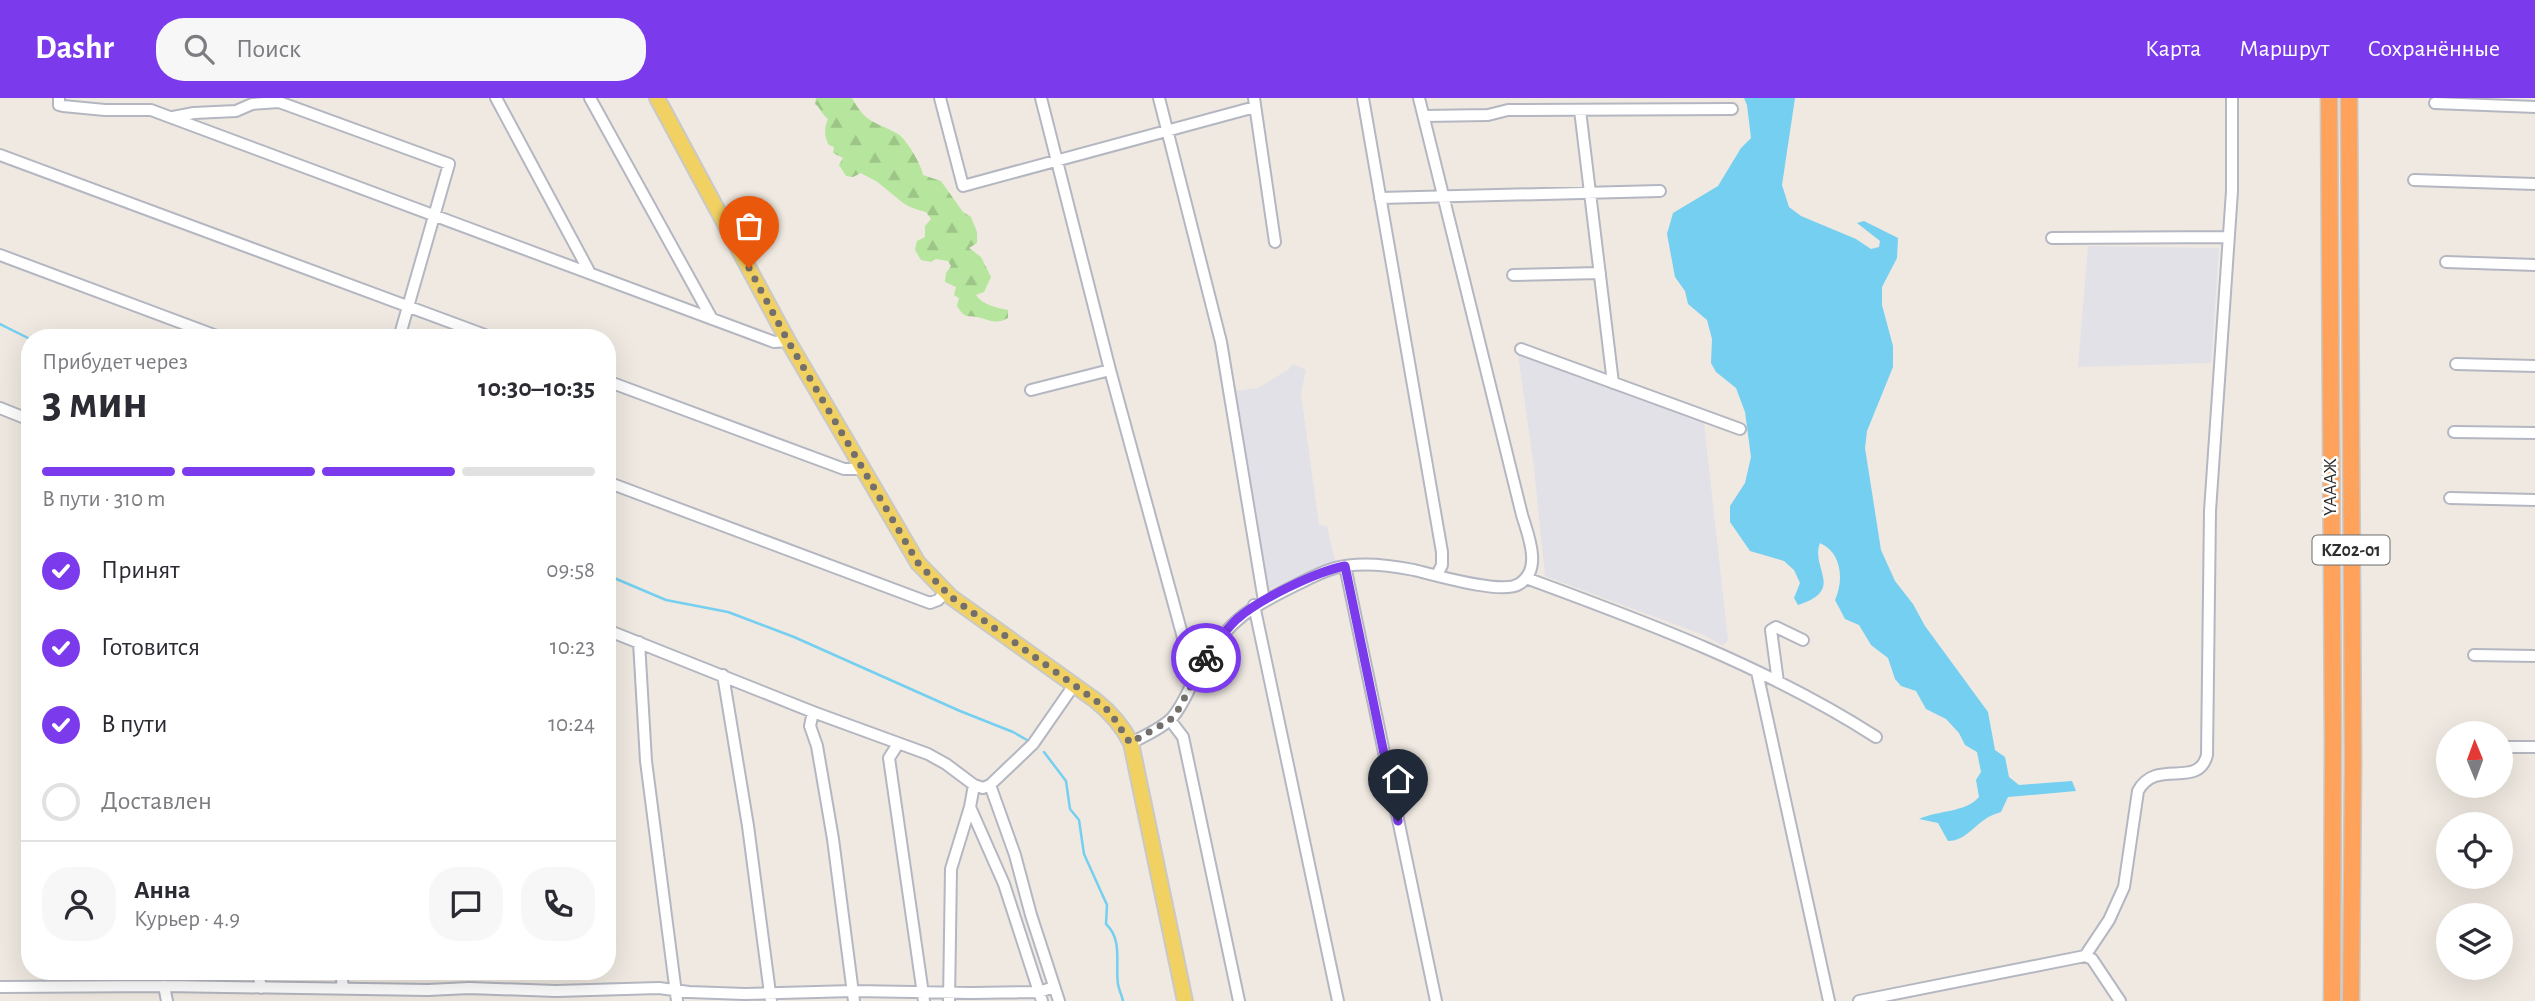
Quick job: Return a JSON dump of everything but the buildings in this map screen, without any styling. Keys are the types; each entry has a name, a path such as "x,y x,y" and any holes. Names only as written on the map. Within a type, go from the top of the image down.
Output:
{"highway":[{"name":"ҮАААЖ","path":"2329,98 2332,1001"},
{"name":"ҮАААЖ","path":"2348,98 2353,763 2351,1001"}],"main road":[{"path":"657,98 788,341 918,563 946,592 1110,712 1130,743 1185,1001"}],"street":[{"path":"59,98 59,105 105,110 150,104 171,117 712,319 774,342 788,341"},
{"path":"496,98 590,273"},
{"path":"590,98 712,319"},
{"path":"940,98 963,186 1168,130 1254,102 1275,242"},
{"path":"1041,98 1110,370 1194,678"},
{"path":"1159,98 1221,342 1259,603 1338,1001"},
{"path":"1363,98 1442,552 1442,565 1437,575"},
{"path":"1130,743 1170,720 1218,640 1235,621 1259,603 1316,576 1345,566 1374,564 1507,588 1518,585 1526,578 1533,549 1522,515 1419,98"},
{"path":"2085,956 2109,920 2124,887 2138,791 2143,781 2150,776 2195,772 2205,764 2207,755 2210,511 2232,169 2232,98"},
{"path":"171,117 236,111 252,104 279,102 449,164 402,329"},
{"path":"2435,103 2535,107"},
{"path":"1424,116 1488,114 1508,110 1732,109"},
{"path":"1580,110 1613,383"},
{"path":"0,155 469,329"},
{"path":"2414,180 2535,184"},
{"path":"1380,198 1660,191"},
{"path":"2052,238 2228,237"},
{"path":"0,255 198,329"},
{"path":"2446,262 2535,265"},
{"path":"1513,275 1600,273"},
{"path":"1521,349 1740,429"},
{"path":"2456,364 2535,366"},
{"path":"1031,390 1110,370"},
{"path":"616,384 844,469 863,469"},
{"path":"0,408 21,416"},
{"path":"2454,432 2535,433"},
{"path":"616,485 930,603 939,600 946,592"},
{"path":"2449,498 2535,500"},
{"path":"1345,566 1436,1001"},
{"path":"1526,578 1684,637 1777,682 1848,719 1876,737"},
{"path":"1777,682 1771,630 1776,626 1803,639"},
{"path":"616,633 813,712 928,754 974,785 983,788 990,785 1033,744 1074,685"},
{"path":"639,642 646,761 677,1001"},
{"path":"2474,655 2535,656"},
{"path":"1757,672 1829,1001"},
{"path":"723,675 748,825 770,996"},
{"path":"813,712 810,726 817,746 833,839 853,996"},
{"path":"1170,720 1182,737 1239,1001"},
{"path":"898,744 889,758 923,996"},
{"path":"2513,747 2535,747"},
{"path":"949,997 951,869 974,785"},
{"path":"990,785 1015,855 1059,1001"},
{"path":"970,807 1004,884 1041,997"},
{"path":"1859,1001 2085,956 2092,959 2120,1001"},
{"path":"260,980 261,988"},
{"path":"342,980 343,988"},
{"path":"164,986 167,1001"},
{"path":"0,987 343,988 429,996 676,989 770,996 1041,997 1055,986"}],"shaded area":[{"path":"2088,246 2219,248 2211,363 2078,367"},
{"path":"1518,354 1704,423 1728,640 1723,646 1706,636 1545,576 1534,468"},
{"path":"1293,364 1306,370 1301,394 1319,525 1327,526 1335,561 1265,591 1235,391 1258,388 1288,370"}],"green space":[{"path":"816,98 852,98 867,117 902,137 920,165 923,175 941,181 963,212 971,217 977,232 977,243 969,248 981,257 991,277 984,292 976,295 986,304 1008,310 1008,318 994,321 968,316 960,311 957,306 959,298 954,295 956,287 945,282 946,273 951,266 948,261 921,260 915,250 917,241 925,237 925,226 931,219 926,212 906,205 879,183 861,173 853,177 846,176 839,165 843,158 833,153 834,147 827,142 825,132 828,119 815,104"}],"water":[{"path":"1744,98 1795,98 1782,185 1789,207 1801,216 1856,239 1871,249 1879,247 1880,241 1857,223 1864,221 1898,238 1897,258 1882,287 1882,305 1893,346 1893,367 1867,431 1865,448 1881,550 1895,581 1988,712 1995,750 2005,757 2009,777 2019,785 2072,781 2076,791 2008,797 2001,812 1988,817 1954,840 1948,841 1938,823 1919,819 1959,809 1979,797 1976,780 1981,772 1977,752 1965,745 1959,733 1946,719 1926,709 1916,691 1901,686 1895,679 1888,658 1871,645 1859,625 1845,619 1835,600 1840,576 1833,553 1820,543 1818,552 1823,585 1812,599 1798,605 1794,598 1800,583 1794,570 1784,561 1750,551 1730,522 1730,506 1745,483 1751,457 1745,412 1736,388 1716,372 1711,363 1712,339 1707,320 1688,304 1685,291 1675,277 1667,234 1673,213 1718,186 1741,148 1751,138"}],"waterway":[{"path":"0,324 21,334"},
{"path":"616,579 666,600 728,612 794,637 1027,740"},
{"path":"1044,752 1066,781 1070,809 1079,820 1084,854 1107,905 1106,924 1115,937 1118,984 1123,1001"}],"way so far":[{"path":"749,268 788,341 918,563 951,597 1110,712 1130,743 1170,720 1206,658"}],"route":[{"path":"1206,658 1235,621 1254,606 1333,568 1345,566 1398,821"}]}
